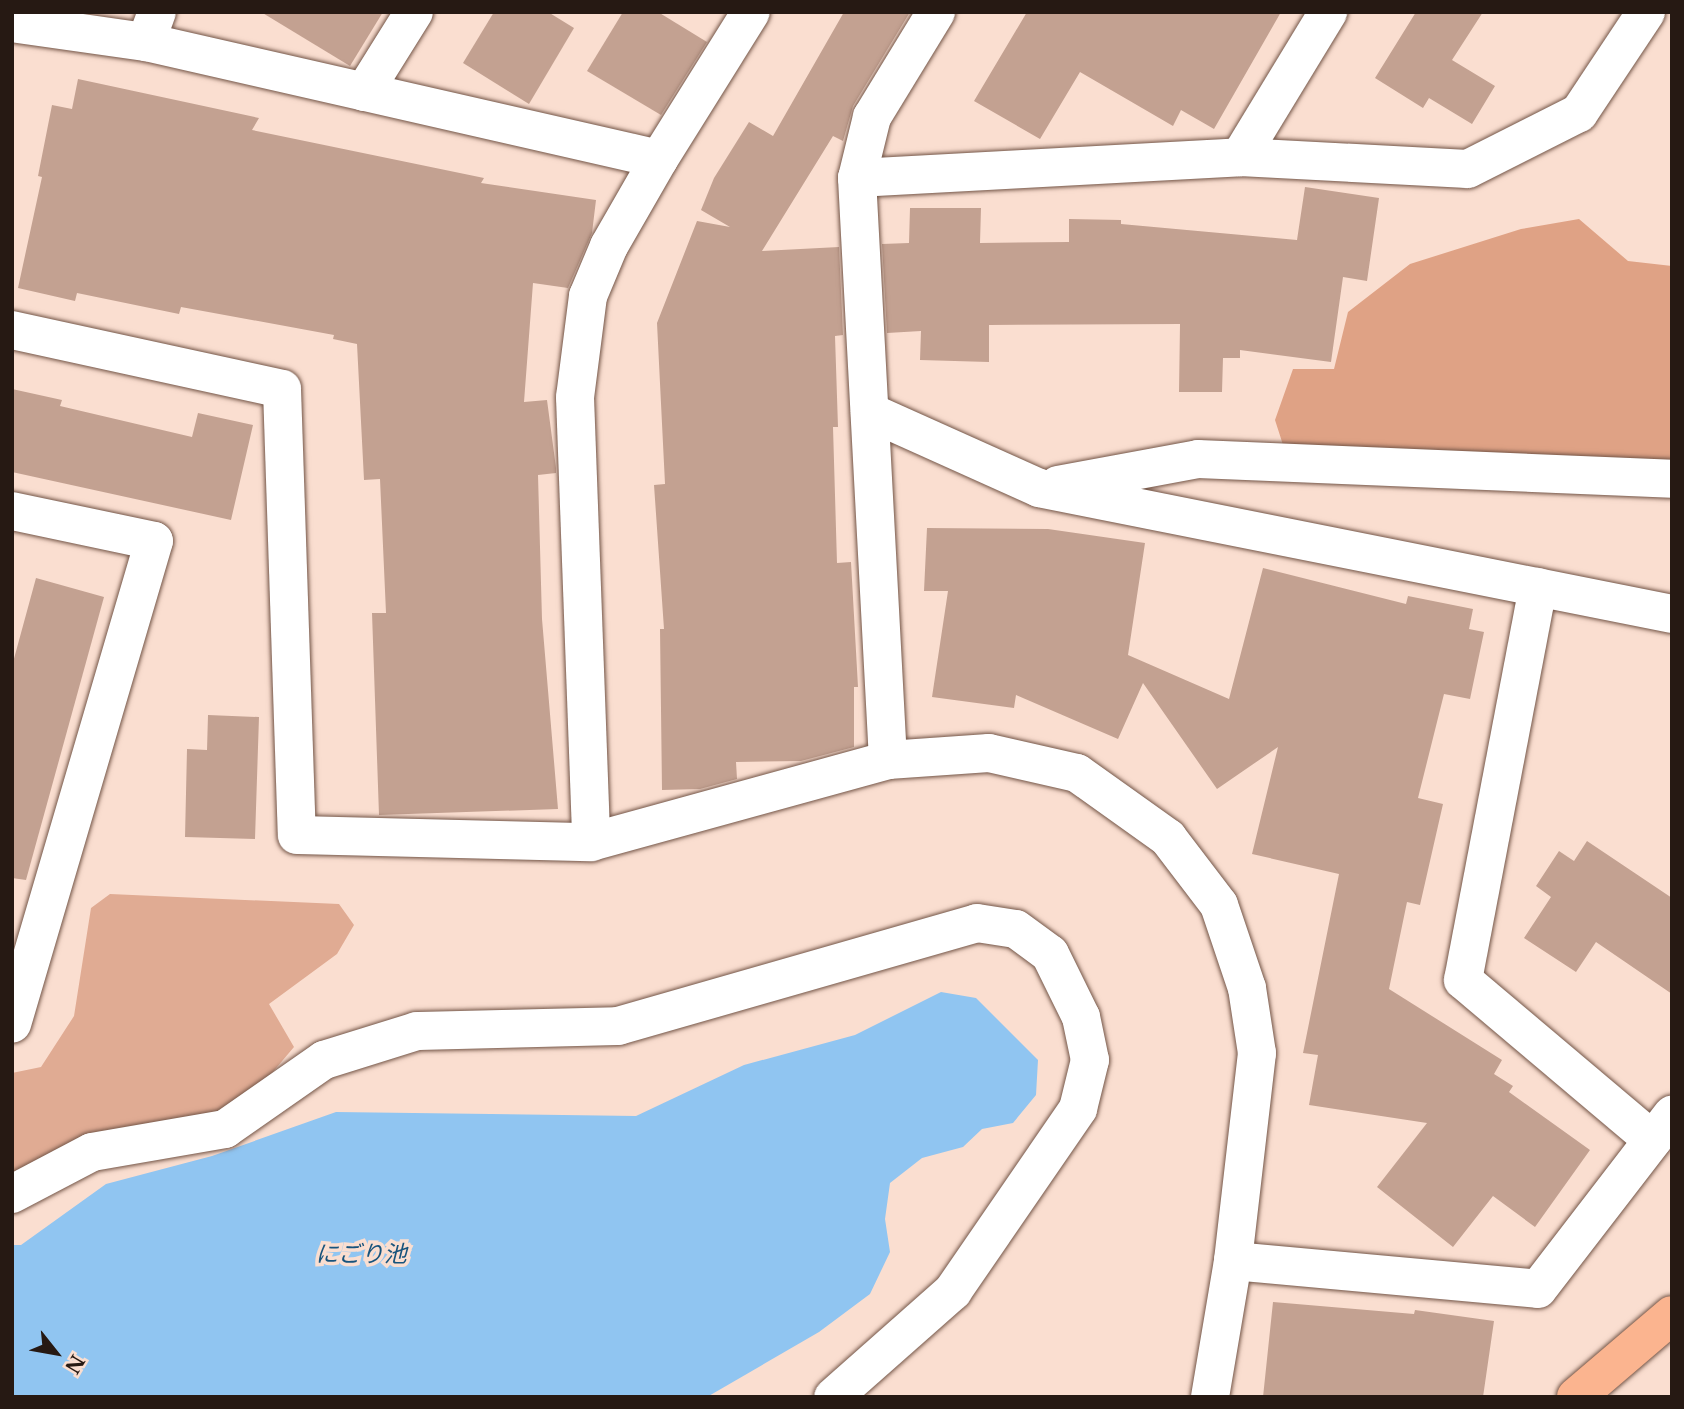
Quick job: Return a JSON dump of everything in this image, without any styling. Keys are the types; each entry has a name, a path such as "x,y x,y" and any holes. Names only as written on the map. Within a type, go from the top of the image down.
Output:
{"main road":[{"path":"1576,1397 1672,1315"}],"street":[{"path":"364,92 414,12"},
{"path":"591,842 575,397 588,296 609,246 659,159 751,12"},
{"path":"888,760 858,177 872,117 936,12"},
{"path":"1240,157 1328,12"},
{"path":"858,177 1240,157 1468,169 1579,113 1646,12"},
{"path":"12,23 152,27 364,92 659,159"},
{"path":"12,330 282,389 297,835 591,842 888,760 989,753 1077,774 1168,838 1219,905 1247,988 1256,1053 1233,1261 1210,1397"},
{"path":"870,412 1039,488 1672,614"},
{"path":"1039,488 1198,459 1672,480"},
{"path":"12,511 154,541 12,1024"},
{"path":"1233,1261 1538,1289 1662,1128 1463,980 1538,587"},
{"path":"12,1194 92,1152 225,1129 324,1060 417,1031 618,1026 977,923 1016,929 1050,954 1081,1017 1090,1060 1078,1110 953,1291 833,1397"}],"shaded area":[{"path":"1579,219 1628,261 1672,266 1672,462 1284,448 1275,420 1293,369 1334,369 1348,312 1410,264 1521,229"},
{"path":"110,894 339,904 354,925 337,954 269,1004 294,1047 260,1087 216,1121 12,1181 12,1073 41,1067 74,1016 91,908"}],"water":[{"name":"にごり池","path":"941,992 976,998 1038,1060 1036,1095 1013,1123 982,1129 963,1147 922,1158 890,1183 885,1219 890,1252 870,1294 819,1332 707,1397 12,1397 12,1245 21,1245 106,1184 212,1156 336,1112 636,1116 744,1065 855,1035"}],"building":[{"path":"261,12 383,12 350,66"},
{"path":"494,12 548,12 574,28 529,104 463,63"},
{"path":"623,12 658,12 707,42 661,115 587,71"},
{"path":"844,12 910,12 853,106 843,141 833,136 762,251 839,247 843,335 835,336 838,427 833,427 837,563 851,562 858,687 854,687 854,747 801,761 736,762 737,779 700,789 662,790 660,629 664,629 654,485 665,484 657,323 697,221 730,227 701,210 714,178 749,122 773,136"},
{"path":"1027,12 1281,12 1214,129 1181,110 1173,126 1080,72 1040,139 974,101"},
{"path":"1416,12 1483,12 1452,60 1495,86 1472,124 1429,98 1423,108 1375,78"},
{"path":"78,79 259,118 252,130 484,178 481,183 596,200 592,233 568,288 533,283 524,402 547,400 556,468 556,473 538,475 542,619 558,809 379,815 372,613 386,613 380,479 364,480 357,344 333,339 334,335 181,307 179,314 77,293 75,301 18,288 42,177 38,176 52,105 72,109"},
{"path":"1305,187 1379,198 1367,281 1343,277 1331,362 1240,350 1240,358 1223,358 1222,392 1179,392 1180,324 989,325 989,362 920,360 921,331 887,333 882,244 909,243 910,208 981,208 980,243 1069,242 1069,219 1121,220 1121,224 1297,240"},
{"path":"12,389 62,400 60,406 192,437 198,413 253,425 231,520 12,472"},
{"path":"927,528 1048,529 1145,543 1128,655 1229,699 1263,568 1406,604 1408,596 1473,609 1469,629 1484,632 1470,699 1444,694 1418,798 1443,804 1420,905 1407,902 1389,989 1502,1060 1494,1074 1513,1086 1509,1092 1590,1150 1535,1227 1493,1196 1453,1247 1377,1187 1427,1123 1309,1105 1318,1055 1303,1053 1339,874 1252,854 1278,747 1217,789 1143,683 1118,739 1016,695 1014,708 932,697 948,591 924,591"},
{"path":"36,578 104,597 26,880 12,878 12,666"},
{"path":"208,715 259,717 255,839 185,837 187,749 207,750"},
{"path":"1587,841 1672,898 1672,994 1596,942 1576,972 1524,938 1551,897 1536,886 1559,851 1574,861"},
{"path":"1273,1302 1414,1314 1415,1310 1494,1321 1483,1397 1263,1397"}]}
